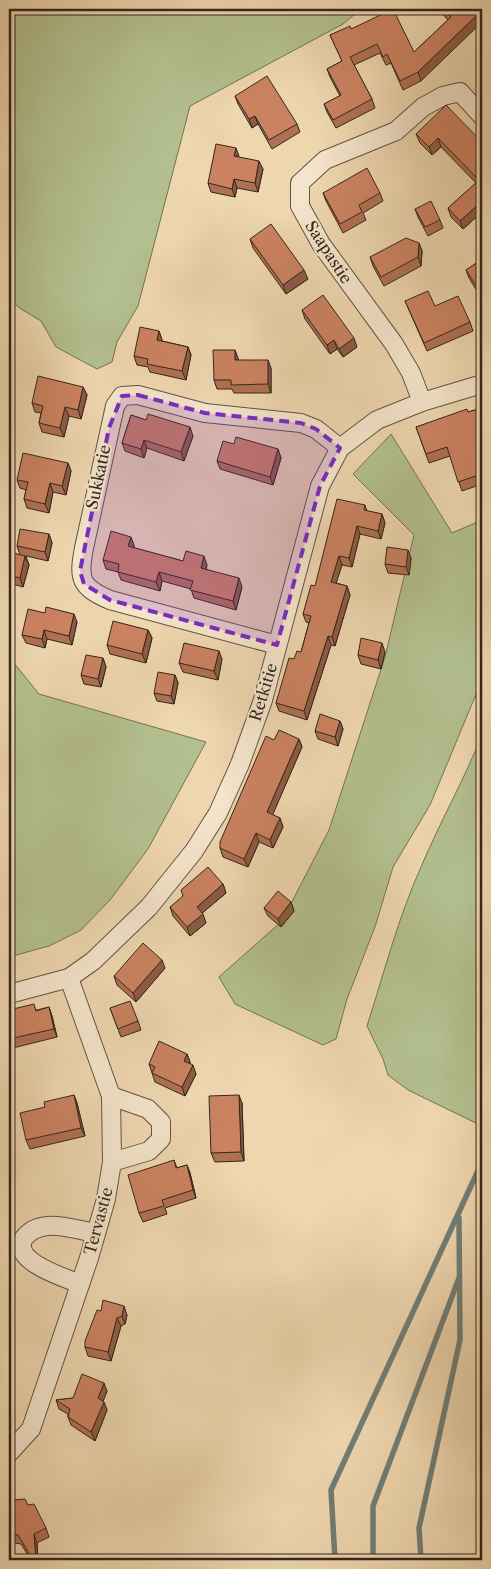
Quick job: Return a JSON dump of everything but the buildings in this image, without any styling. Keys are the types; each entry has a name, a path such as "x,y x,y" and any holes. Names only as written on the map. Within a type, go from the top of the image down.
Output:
{"street":[{"name":"Saapastie","path":"422,402 412,373 394,344 321,244 300,206 300,184 325,160 396,131 423,106 443,96 460,92 482,116"},
{"name":"Retkitie","path":"9,994 69,978 93,961 150,907 194,851 218,813 240,764 262,700 320,486 340,448 376,420 422,402 482,384"},
{"name":"Sukkatie","path":"277,645 110,600 93,593 84,584 80,571 84,548 115,406 122,396 138,395 205,413 301,424 316,429 340,448"},
{"name":"Tervastie","path":"9,1453 31,1429 96,1233 106,1199 112,1162 111,1096 69,978"},
{"path":"111,1096 148,1109 161,1122 161,1139 149,1151 112,1162"},
{"path":"80,1284 34,1265 23,1252 22,1241 30,1230 48,1226 96,1233"}],"highlighted area":[{"path":"138,395 205,413 301,423 316,429 340,448 320,486 277,645 110,600 84,584 80,571 84,548 109,428 122,396"}],"green space":[{"path":"9,9 361,9 343,24 190,106 138,306 117,342 112,362 97,369 56,347 41,321 18,307 10,298"},
{"path":"391,434 452,533 482,520 482,680 430,805 393,867 375,927 347,999 336,1039 323,1045 235,1004 219,977 282,921 329,830 385,657 414,535 353,474"},
{"path":"9,657 39,694 206,742 148,849 110,900 81,930 49,946 9,957"},
{"path":"482,735 482,1126 408,1090 388,1075 383,1059 367,1026 398,926 413,886"}],"waterway":[{"path":"335,1560 331,1490 482,1162"},
{"path":"421,1560 419,1528 460,1340 459,1218"},
{"path":"373,1560 373,1506 459,1278"}]}
